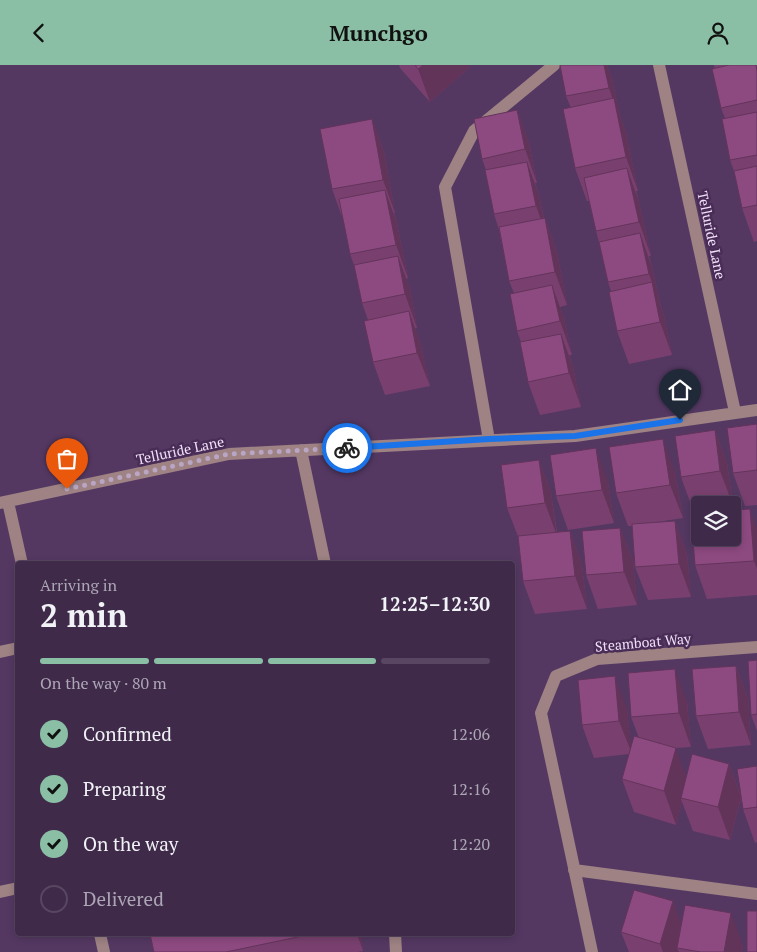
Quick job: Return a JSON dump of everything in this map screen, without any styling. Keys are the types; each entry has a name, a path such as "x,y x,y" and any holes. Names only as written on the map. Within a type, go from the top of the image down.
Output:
{"street":[{"path":"489,439 445,187 474,131 554,65"},
{"name":"Telluride Lane","path":"660,65 735,412"},
{"name":"Telluride Lane","path":"4,503 229,454 575,436 757,409"},
{"path":"300,450 324,561"},
{"path":"4,503 21,561"},
{"name":"Steamboat Way","path":"592,952 541,713 556,676 597,659 757,647"},
{"path":"0,652 15,649"},
{"path":"574,870 757,894"},
{"path":"0,892 15,889"},
{"path":"100,936 104,952"},
{"path":"395,936 396,952"}],"building":[{"path":"415,65 423,65 418,69"},
{"path":"560,65 604,65 609,88 566,96"},
{"path":"729,65 756,65 757,100 721,108 712,69"},
{"path":"614,98 626,157 575,168 563,109"},
{"path":"517,110 525,149 482,159 474,119"},
{"path":"757,112 757,155 730,160 722,119"},
{"path":"372,119 383,180 332,189 320,129"},
{"path":"527,162 536,206 494,214 485,170"},
{"path":"757,166 757,205 742,208 734,171"},
{"path":"627,168 639,222 596,231 584,178"},
{"path":"385,190 396,245 350,254 339,199"},
{"path":"545,218 555,272 509,281 499,227"},
{"path":"640,233 649,274 608,282 599,242"},
{"path":"398,256 405,294 362,303 354,265"},
{"path":"652,282 660,322 617,331 609,292"},
{"path":"552,285 560,321 517,331 510,294"},
{"path":"409,311 417,353 373,362 364,321"},
{"path":"561,334 569,373 528,382 520,342"},
{"path":"757,424 757,470 733,473 727,428"},
{"path":"715,430 720,471 681,477 675,436"},
{"path":"663,439 670,485 616,493 609,447"},
{"path":"596,448 602,490 556,496 550,455"},
{"path":"539,460 545,503 507,508 501,465"},
{"path":"750,509 754,561 695,565 694,546 741,546 741,510"},
{"path":"675,521 679,564 635,567 632,524"},
{"path":"620,528 624,572 586,575 582,531"},
{"path":"570,531 575,576 523,581 518,536"},
{"path":"757,660 757,714 751,715 748,661"},
{"path":"736,666 739,712 696,716 692,669"},
{"path":"675,669 679,713 631,717 628,673"},
{"path":"615,676 619,721 582,725 578,680"},
{"path":"634,736 676,748 664,791 622,779"},
{"path":"692,754 729,764 718,807 681,798"},
{"path":"757,766 757,807 743,809 737,769"},
{"path":"634,890 673,901 660,944 621,932"},
{"path":"685,905 731,913 724,952 701,952 677,948"},
{"path":"747,911 757,911 757,952 747,952"},
{"path":"150,936 302,936 226,952 154,952"}],"way so far":[{"path":"67,489 229,454 347,448"}],"route":[{"path":"347,448 489,439 575,436 680,420"}]}
